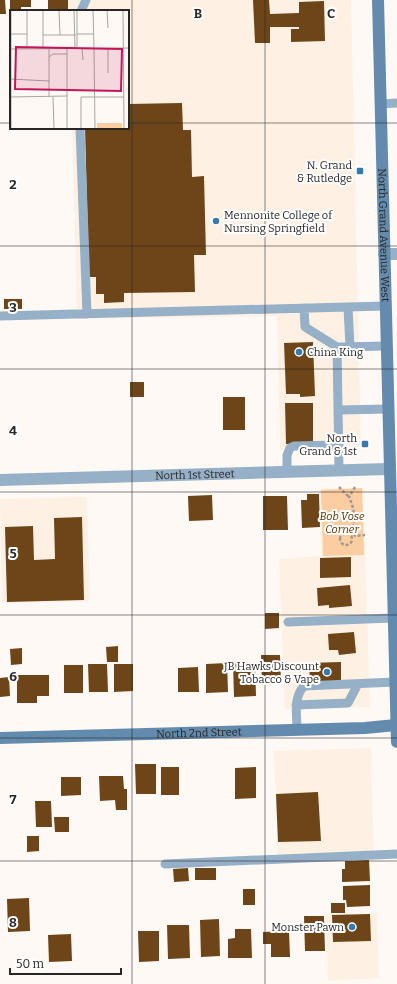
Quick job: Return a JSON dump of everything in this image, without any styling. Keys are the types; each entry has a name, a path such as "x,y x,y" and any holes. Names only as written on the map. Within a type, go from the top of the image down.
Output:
{"main road":[{"name":"North Grand Avenue West","path":"378,0 389,469 394,548 393,618 397,742"},
{"name":"North 2nd Street","path":"0,738 365,728 397,725"}],"street":[{"path":"384,254 397,254"},
{"name":"North 1st Street","path":"0,480 389,469"}],"lane":[{"path":"81,10 86,0"},
{"path":"380,104 397,103"},
{"path":"80,129 87,314"},
{"path":"0,316 385,306"},
{"path":"348,307 350,346"},
{"path":"304,308 305,327 337,347 386,346"},
{"path":"337,347 340,470"},
{"path":"338,410 388,409"},
{"path":"287,472 287,455 290,448 294,446 339,445"},
{"path":"288,622 393,618"},
{"path":"297,729 296,705 299,692 304,686 395,682"},
{"path":"296,705 348,703 358,684"},
{"path":"165,864 397,854"}],"path":[{"path":"339,487 349,497 354,507 354,522 352,530 355,536 365,535"},
{"path":"349,497 355,487"},
{"path":"350,535 352,541 350,544 343,544 340,539 342,536 347,533 350,535 354,533"}],"shaded area":[{"name":"Mennonite College of Nursing Springfield","path":"68,0 351,0 361,447 280,450 277,316 77,319 72,129 129,129 129,10 68,10"},
{"path":"363,488 370,707 285,709 279,559 321,556 320,489"},
{"path":"87,497 90,601 2,603 0,499"},
{"path":"371,748 374,858 278,861 274,751"},
{"path":"377,913 379,978 328,981 326,914"}],"green space":[{"name":"Bob Vose Corner","path":"362,488 364,555 323,556 321,490"}],"building":[{"path":"0,0 5,0 6,14 0,14"},
{"path":"10,0 31,0 31,7 21,7 21,10 10,10"},
{"path":"48,0 68,0 68,10 48,10"},
{"path":"253,0 269,0 270,14 299,13 299,2 324,1 325,41 291,42 291,29 299,29 299,27 270,27 270,43 255,43"},
{"path":"182,103 183,130 191,130 192,177 204,176 206,255 194,255 195,292 124,293 124,302 104,303 104,294 96,294 96,277 89,277 85,129 129,129 129,104"},
{"path":"4,299 22,299 22,309 4,309"},
{"path":"313,342 315,396 300,397 300,394 286,394 284,343"},
{"path":"130,382 144,382 144,397 130,397"},
{"path":"223,397 245,397 245,430 223,430"},
{"path":"285,403 313,403 313,444 286,444"},
{"path":"307,494 319,494 320,527 302,528 301,500 307,500"},
{"path":"212,495 213,520 189,521 188,496"},
{"path":"263,496 287,496 288,530 263,530"},
{"path":"82,517 84,600 7,602 5,527 33,526 34,560 55,559 54,518"},
{"path":"351,557 351,577 320,578 320,558"},
{"path":"350,585 352,606 329,608 329,605 318,606 317,588"},
{"path":"265,613 279,613 279,628 265,629"},
{"path":"354,632 356,653 339,655 338,650 329,650 328,634"},
{"path":"118,646 118,662 107,662 106,647"},
{"path":"22,648 22,664 11,665 10,649"},
{"path":"261,655 280,655 281,682 262,683"},
{"path":"255,662 256,696 234,697 233,663"},
{"path":"341,662 341,684 310,684 309,663"},
{"path":"227,663 228,692 206,693 206,664"},
{"path":"88,664 107,664 108,692 89,692"},
{"path":"114,664 133,664 133,691 114,692"},
{"path":"64,665 83,665 83,693 64,693"},
{"path":"198,667 199,692 178,692 178,668"},
{"path":"17,675 49,675 49,696 37,696 37,703 17,703"},
{"path":"9,677 10,696 0,697 0,678"},
{"path":"135,764 156,764 156,794 136,794"},
{"path":"161,767 179,767 179,795 161,795"},
{"path":"256,767 256,798 235,799 235,768"},
{"path":"99,776 123,776 124,789 127,789 127,810 116,810 115,800 100,801"},
{"path":"61,777 81,777 81,795 61,796"},
{"path":"318,792 321,841 278,842 276,794"},
{"path":"35,801 51,801 52,827 36,827"},
{"path":"54,817 69,817 69,832 55,832"},
{"path":"27,836 39,836 39,851 27,852"},
{"path":"369,860 370,881 342,882 342,869 345,869 345,861"},
{"path":"188,868 189,881 174,882 173,869"},
{"path":"195,868 216,868 216,880 195,880"},
{"path":"370,885 370,906 347,907 346,900 343,900 343,886"},
{"path":"243,889 255,889 255,905 243,905"},
{"path":"29,898 30,931 8,932 7,899"},
{"path":"331,903 345,903 345,913 331,913"},
{"path":"370,914 371,941 333,942 332,915"},
{"path":"304,916 324,916 325,951 305,951"},
{"path":"219,919 220,956 201,957 200,920"},
{"path":"167,925 189,925 190,958 168,959"},
{"path":"235,929 251,929 252,958 228,958 228,939 235,938"},
{"path":"138,931 159,931 159,961 139,962"},
{"path":"289,931 290,957 271,957 271,944 263,944 263,932"},
{"path":"71,934 72,961 49,962 48,935"}],"place":[{"name":"N. Grand & Rutledge","path":"360,171"},
{"name":"Mennonite College of Nursing Springfield","path":"216,221"},
{"name":"China King","path":"299,352"},
{"name":"North Grand & 1st","path":"365,444"},
{"name":"JB Hawks Discount Tobacco & Vape","path":"327,672"},
{"name":"Monster Pawn","path":"352,927"}]}
